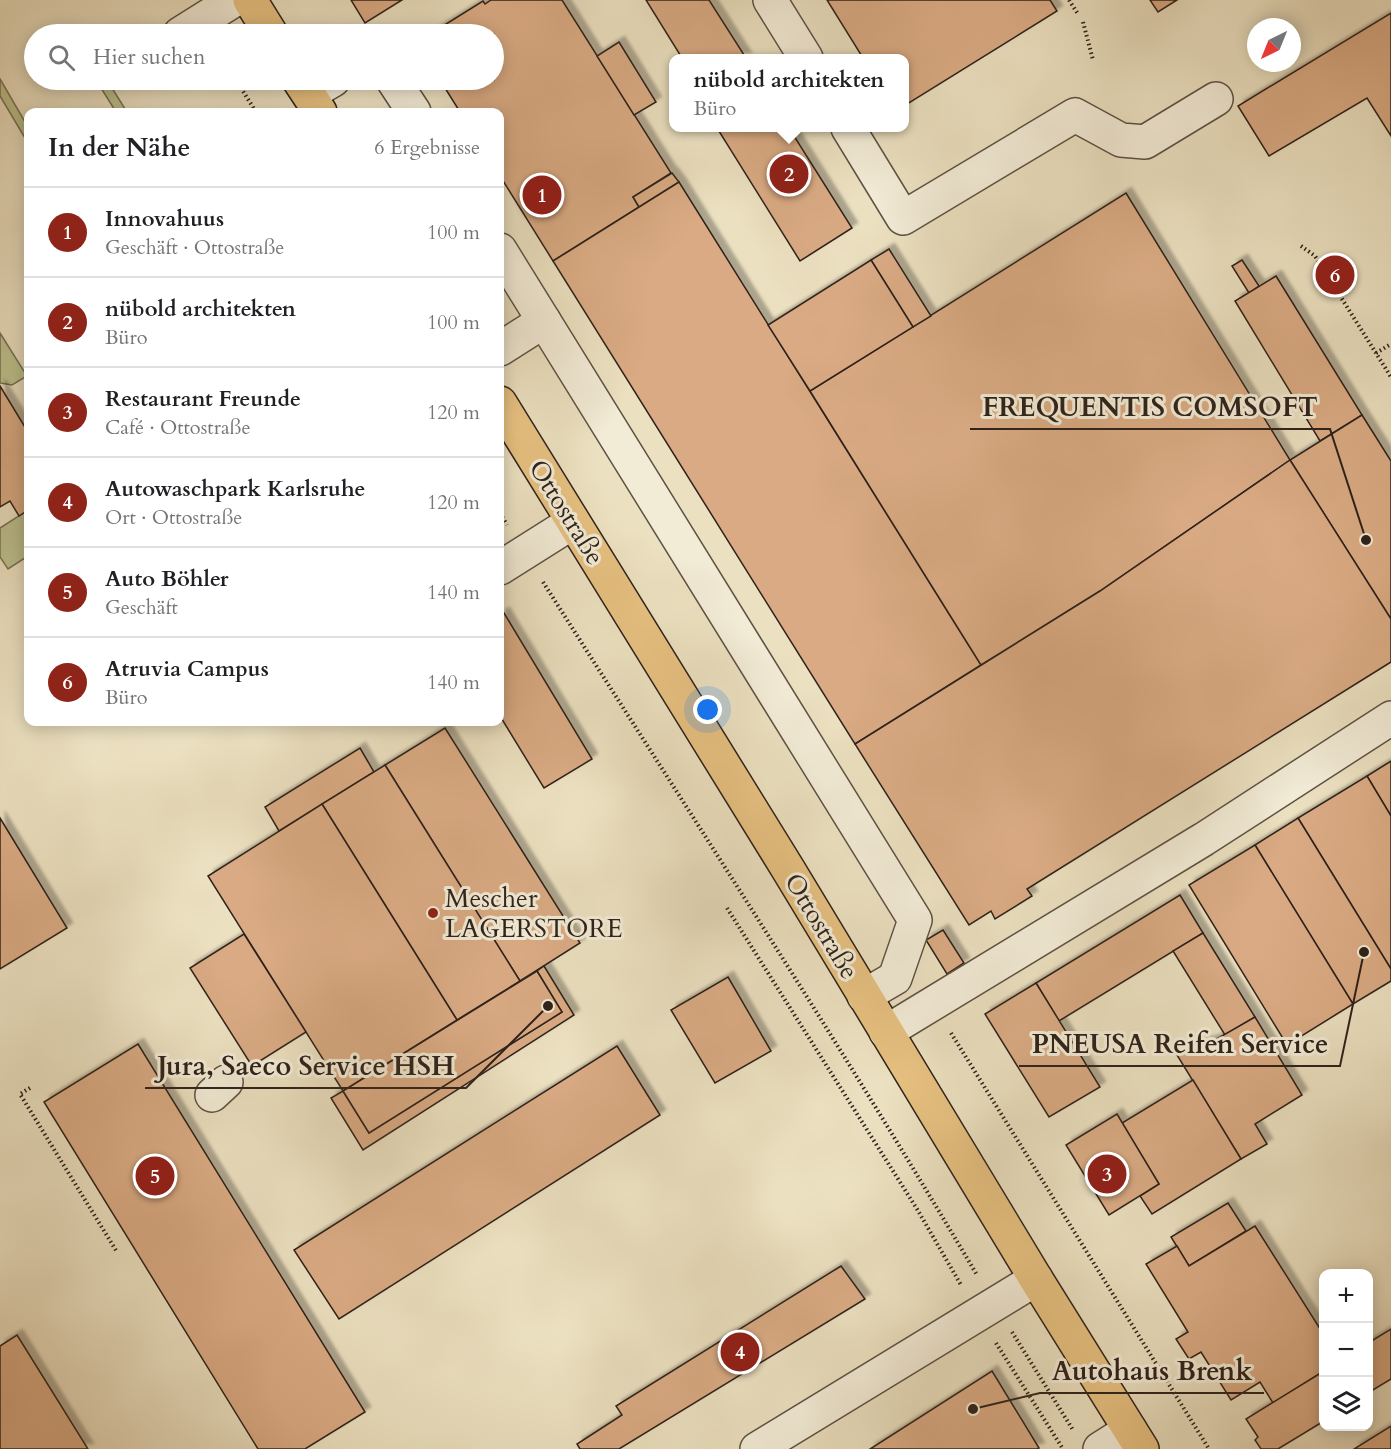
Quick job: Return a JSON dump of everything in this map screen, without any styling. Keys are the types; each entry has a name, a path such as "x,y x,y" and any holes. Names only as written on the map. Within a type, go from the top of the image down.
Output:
{"main road":[{"path":"250,0 265,24"},
{"name":"Ottostraße","path":"504,410 1136,1439"}],"lane":[{"path":"196,24 234,0"},
{"path":"770,0 804,54"},
{"path":"400,90 411,108"},
{"path":"850,132 903,218 1075,115 1121,140 1145,142 1216,99"},
{"path":"504,256 915,920 895,978 864,996"},
{"path":"504,346 544,321"},
{"path":"512,560 573,522"},
{"path":"886,1032 1204,839 1391,718"},
{"path":"757,1449 1036,1279"},
{"path":"1090,1444 1136,1439"}],"path":[{"path":"1070,0 1078,14"},
{"path":"1083,22 1093,60"},
{"path":"242,90 254,108"},
{"path":"1301,246 1315,255 1391,377"},
{"path":"1376,353 1391,344"},
{"path":"504,529 512,560 769,938 932,1200 986,1309 1063,1449"},
{"path":"727,908 917,1209 986,1309 1090,1444"},
{"path":"929,1006 961,1045 1209,1449"},
{"path":"30,1088 20,1094 117,1252"}],"green space":[{"path":"0,79 24,120 24,136 0,96"},
{"path":"102,90 113,90 124,108 114,108"},
{"path":"0,333 24,371 24,378 12,385 0,383"},
{"path":"24,513 24,559 8,569 0,557 0,528"}],"building":[{"path":"351,0 402,0 365,23"},
{"path":"491,0 562,0 671,173 633,197 639,207 553,261 504,182 504,108 458,108 446,90 504,90 504,24 446,24 483,1 485,4"},
{"path":"646,0 709,0 743,54 680,54"},
{"path":"827,0 1050,0 1057,11 909,103 909,54 861,54"},
{"path":"1150,0 1177,0 1158,12"},
{"path":"1391,13 1391,136 1367,98 1269,156 1238,106 1294,72 1301,72 1301,68"},
{"path":"619,42 656,102 634,115 597,56"},
{"path":"719,132 792,132 852,228 800,261"},
{"path":"672,173 679,182 639,207 633,197"},
{"path":"679,182 981,665 855,744 553,261"},
{"path":"1126,193 1290,460 1100,591 981,665 810,391"},
{"path":"889,249 931,316 913,327 871,260"},
{"path":"871,260 913,327 810,391 768,325"},
{"path":"1242,260 1259,286 1249,293 1232,266"},
{"path":"1276,276 1362,415 1320,441 1235,301"},
{"path":"0,386 24,425 24,513 19,516 10,501 0,507"},
{"path":"1362,415 1391,461 1391,619 1290,460"},
{"path":"1290,460 1391,619 1391,662 1027,889 1032,896 995,919 991,911 969,925 855,744 1100,591"},
{"path":"504,613 592,759 544,788 504,723"},
{"path":"445,728 580,943 520,981 385,765"},
{"path":"360,748 374,772 279,831 265,807"},
{"path":"1391,761 1391,816 1367,776"},
{"path":"385,765 520,981 457,1020 322,804"},
{"path":"1367,776 1391,816 1391,969 1298,818"},
{"path":"322,804 457,1020 343,1091 208,876"},
{"path":"0,818 67,928 0,969"},
{"path":"1298,818 1391,969 1391,981 1353,1004 1255,845"},
{"path":"1255,845 1353,1004 1287,1045 1189,885"},
{"path":"1180,895 1203,933 1059,1021 1036,983"},
{"path":"943,930 964,963 947,974 926,940"},
{"path":"1203,933 1255,1017 1225,1035 1173,951"},
{"path":"244,934 306,1032 252,1066 190,968"},
{"path":"544,966 574,1015 363,1150 331,1098 343,1091 369,1133 562,1012 537,971"},
{"path":"537,971 562,1012 369,1133 343,1091"},
{"path":"728,977 771,1051 715,1083 671,1010"},
{"path":"1036,983 1100,1087 1049,1117 985,1014"},
{"path":"1255,1017 1302,1095 1255,1124 1267,1144 1241,1159 1177,1055 1193,1046 1215,1040"},
{"path":"138,1044 365,1412 305,1449 258,1449 44,1102"},
{"path":"617,1046 660,1115 339,1319 294,1250"},
{"path":"1193,1080 1241,1159 1152,1214 1140,1196 1159,1184 1122,1123"},
{"path":"1117,1114 1159,1184 1109,1215 1066,1145"},
{"path":"1228,1203 1246,1231 1189,1266 1171,1237"},
{"path":"1255,1226 1319,1327 1319,1374 1273,1403 1260,1382 1231,1400 1201,1352 1189,1359 1176,1339 1188,1332 1146,1264 1177,1246 1189,1266"},
{"path":"841,1266 865,1299 619,1449 580,1449 577,1444 622,1415 616,1406"},
{"path":"1391,1329 1391,1379 1373,1390 1373,1377 1373,1340"},
{"path":"17,1335 88,1449 0,1449 0,1346"},
{"path":"992,1371 1039,1448 870,1449"},
{"path":"1319,1374 1319,1424 1278,1449 1261,1449 1255,1440 1258,1437 1246,1419"},
{"path":"1391,1426 1391,1449 1354,1449"}],"place":[{"name":"nübold architekten","path":"789,174"},
{"name":"Innovahuus","path":"542,195"},
{"name":"Atruvia Campus","path":"1335,275"},
{"name":"FREQUENTIS COMSOFT","path":"1366,540"},
{"name":"Mescher LAGERSTORE","path":"433,913"},
{"name":"PNEUSA Reifen Service","path":"1364,952"},
{"name":"Jura, Saeco Service HSH","path":"548,1006"},
{"name":"Restaurant Freunde","path":"1107,1174"},
{"name":"Auto Böhler","path":"155,1176"},
{"name":"Autowaschpark Karlsruhe","path":"740,1352"},
{"name":"Autohaus Brenk","path":"973,1409"}]}
